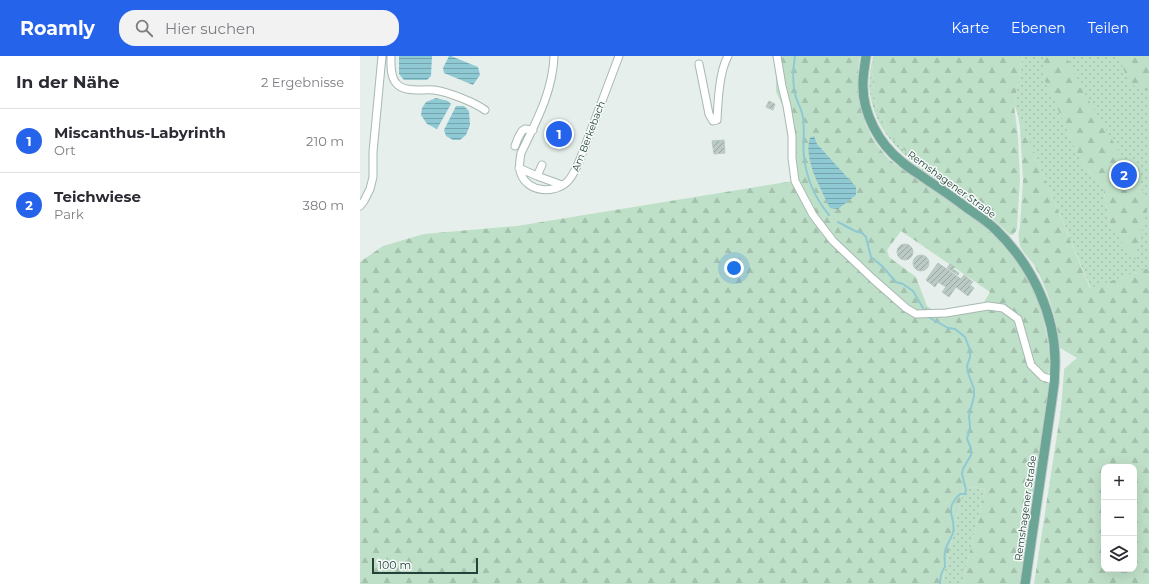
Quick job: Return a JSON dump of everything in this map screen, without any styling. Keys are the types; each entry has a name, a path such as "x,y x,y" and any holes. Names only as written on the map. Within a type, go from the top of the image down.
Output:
{"main road":[{"name":"Remshagener Straße","path":"866,56 863,84 865,101 870,122 883,142 902,162 950,195 995,229 1025,264 1045,305 1050,326 1055,364 1054,380 1025,584"}],"lane":[{"path":"360,206 370,190 373,177 382,56"},
{"path":"391,56 391,72 394,81 400,86 411,89 435,90 476,104 485,110"},
{"path":"554,56 549,89 545,102 522,153 519,168 524,180 532,186 544,190 556,188 562,185"},
{"name":"Am Berkebach","path":"562,185 568,181 576,167 619,56"},
{"path":"699,64 709,114 713,121 717,120 720,86 725,60 728,56"},
{"path":"778,56 782,86 792,136 792,158 795,181 813,215 833,241 873,279 906,308 916,314 946,313 988,306 1003,308 1018,319 1031,365 1043,377 1054,380"},
{"path":"515,146 522,131 525,129 533,130"},
{"path":"537,176 542,165"},
{"path":"519,168 562,185"}],"green space":[{"path":"776,56 860,56 858,85 862,112 866,125 880,149 895,164 975,219 999,241 1020,267 1035,295 1045,327 1050,361 1046,381 1049,384 1020,584 962,584 985,489 964,486 942,584 360,584 360,262 383,246 424,234 517,226 793,181 788,147 788,116 776,92","holes":["901,231 990,292 983,304 935,311 927,306 916,277 889,257 887,250"]},
{"path":"873,56 872,72 874,94 877,108 887,131 904,150 930,171 950,182 976,206 910,160 896,146 884,130 875,113 869,88"},
{"path":"874,56 1023,56 1014,105 1018,137 1020,180 1017,228 1013,235 1010,235 950,182 930,171 904,150 887,131 877,108 874,94 872,72"},
{"path":"1023,56 1149,56 1149,286 1137,272 1091,289 1014,105","holes":["1066,127 1102,181 1125,245 1110,226 1103,187 1082,163"]},
{"path":"1044,56 1066,56 1079,84 1149,202 1135,260 1110,226 1103,187 1082,163 1043,76"},
{"path":"1118,56 1149,56 1149,91 1130,84"},
{"path":"1017,111 1090,288 1149,268 1149,584 1034,584 1061,409 1064,369 1077,358 1060,348 1057,326 1048,295 1034,265 1022,250 1019,243 1023,181 1020,127"},
{"path":"964,486 985,489 962,584 942,584"}],"water":[{"path":"399,56 432,56 431,76 427,80 404,80 399,74"},
{"path":"449,56 478,67 480,75 473,85 444,73 443,68"},
{"path":"436,98 448,101 451,104 437,129 427,124 421,115 422,108 426,102"},
{"path":"456,106 464,106 469,111 470,125 466,135 460,140 453,140 446,136 444,130"},
{"path":"814,136 817,144 856,187 856,195 838,209 830,208 814,174 808,146 810,138"}],"building":[{"path":"769,101 775,104 773,110 766,107"},
{"path":"724,140 725,153 714,154 712,141"},
{"path":"905,244 912,249 913,252 908,259 905,260 898,255 897,252 902,245"},
{"path":"921,255 928,260 929,263 924,270 921,271 914,266 913,263 918,256"},
{"path":"938,263 961,279 964,275 973,282 970,285 974,288 968,296 956,287 949,297 942,292 946,287 938,282 935,287 926,280"},
{"path":"950,264 955,267 953,269 959,273 958,275 947,268"}],"waterway":[{"path":"795,56 793,84 803,118 805,164 812,187 819,202 829,215"},
{"path":"838,222 862,233 866,237 871,257 882,266 896,282 903,284 913,291 923,308"},
{"path":"930,318 948,328 955,329 965,337 970,350 970,357 967,366 968,373 974,389 974,396 969,416 970,428 967,439 971,448 971,455 963,469 962,474 966,490 965,494 960,494 952,505 951,514 954,527 946,549 945,567 941,575 940,584"}],"place":[{"name":"Miscanthus-Labyrinth","path":"559,134"},
{"name":"Teichwiese","path":"1124,175"}]}
